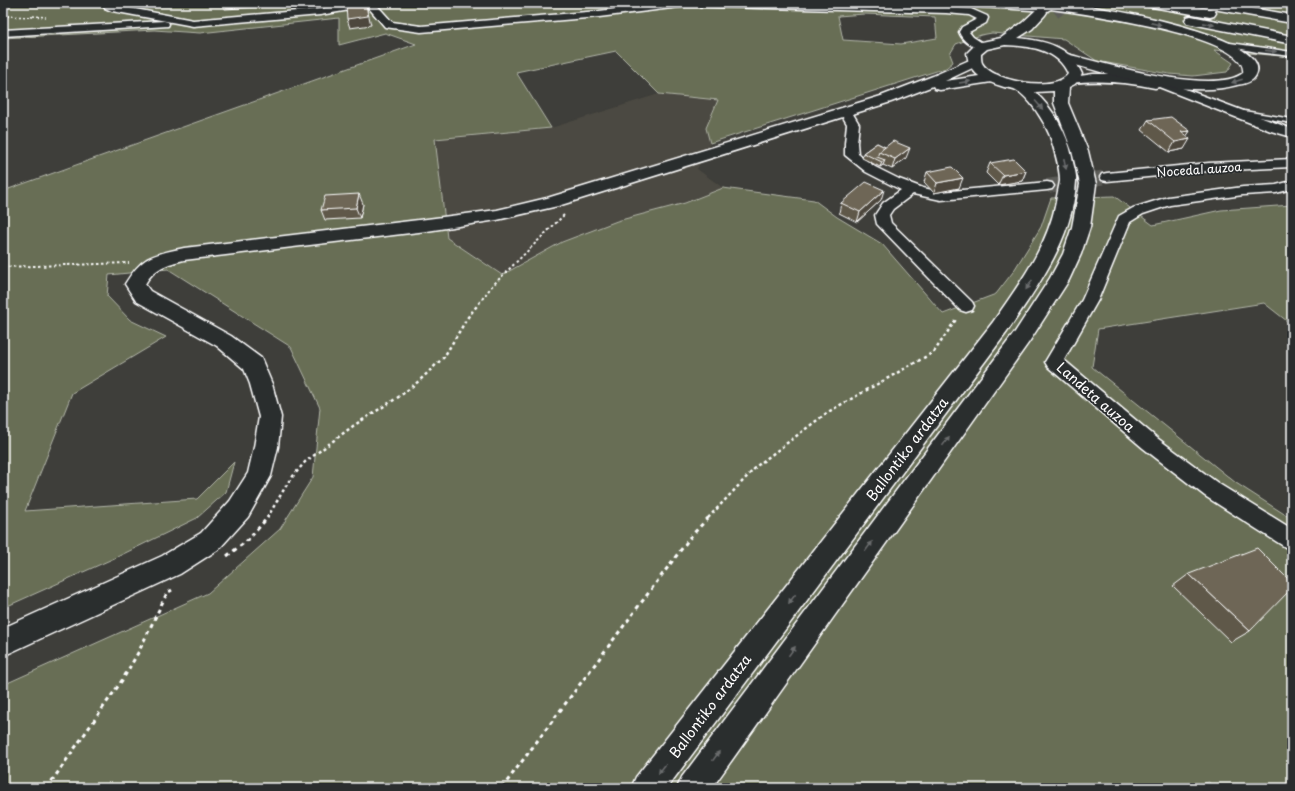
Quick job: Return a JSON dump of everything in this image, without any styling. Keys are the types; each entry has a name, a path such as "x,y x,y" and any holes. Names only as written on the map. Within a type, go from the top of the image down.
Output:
{"main road":[{"path":"982,3 1117,11"},
{"path":"1031,3 1117,11 1292,40"},
{"path":"1066,83 1035,88 1020,86 993,78 978,68 974,62 974,53 982,46 1005,41 1034,44 1048,48 1067,58 1094,66 1138,76 1182,83 1224,84 1238,82 1247,77 1251,72 1251,67 1247,60 1223,44 1178,29 1086,3"},
{"path":"1099,3 1117,11"},
{"path":"1152,3 1292,28"},
{"path":"1202,3 1292,19"},
{"path":"1005,41 1048,12 1041,30 1041,38 1048,48"},
{"name":"Ballontiko ardatza","path":"693,788 1017,343 1059,280 1072,254 1081,227 1088,184 1080,151 1061,103 1066,83 1075,74 1074,66 1067,58"},
{"path":"3,642 171,565 210,541 239,509 259,476 266,447 270,417 261,384 252,364 224,341 143,296 135,284 143,271 155,263 184,254 356,234 497,215 552,202 886,99 938,79 974,62"},
{"path":"886,99 948,84 993,78"},
{"name":"Ballontiko ardatza","path":"647,788 1000,327 1038,271 1048,253 1061,222 1068,180 1062,149 1054,126 1038,103 1020,86"}],"street":[{"path":"108,3 109,6 116,9 193,22"},
{"path":"3,33 193,22 320,12 364,4 371,4 389,25 421,29 547,19 688,3 757,6 882,7 956,11 980,15 983,18 982,21 966,29 964,32 965,36 970,40 982,46"},
{"path":"1066,83 1087,77 1110,76 1172,87"},
{"path":"1138,76 1172,87 1275,128 1292,133"},
{"path":"846,112 853,124 851,144 852,155 861,164 910,189 926,194 942,196 1047,186"},
{"name":"Nocedal auzoa","path":"1107,177 1208,167 1292,163"},
{"name":"Landeta auzoa","path":"1292,185 1276,189 1243,191 1168,201 1138,211 1124,219 1090,300 1054,362 1162,453 1212,490 1292,540"},
{"path":"910,189 888,206 882,215 884,224 966,306"}],"lane":[{"path":"1223,44 1292,54"},
{"path":"1233,111 1279,120 1292,120"}],"path":[{"path":"224,557 249,539 267,518 289,481 305,462 353,426 400,396 419,381 444,357 468,317 492,286 531,249 560,219 582,193"},
{"path":"3,267 155,263"},
{"path":"502,788 692,535 758,465 828,412 934,352 966,306"},
{"path":"47,788 123,679 139,651 167,593 174,588"}],"shaded area":[{"path":"659,94 719,100 706,128 710,143 697,169 723,188 685,203 617,221 562,242 502,275 447,238 435,139 551,128"}],"green space":[{"path":"3,3 1292,3 1292,57 1214,50 1233,63 1227,72 1193,76 1169,74 1097,61 1064,39 992,33 981,35 956,44 950,54 953,62 946,68 710,143 706,128 718,100 659,94 616,51 516,72 551,128 435,139 447,238 502,275 562,242 617,221 685,203 723,188 814,200 837,217 882,244 943,314 996,294 1013,272 1041,227 1051,198 1114,196 1153,225 1221,210 1292,205 1292,325 1264,303 1098,329 1092,367 1236,483 1292,519 1292,788 1213,788 1209,782 1184,788 3,788 3,685 208,593 280,529 313,477 320,408 291,347 168,269 109,275 107,296 130,320 166,337 72,393 25,511 197,499 234,462 226,492 197,518 119,556 3,608 3,191 416,44 385,33 339,45 339,18 200,33 154,30 3,38","holes":["864,14 935,17 937,38 901,44 843,40 838,16"]}],"building":[{"path":"366,4 368,16 347,19 346,6"},
{"path":"1171,117 1190,131 1181,132 1190,139 1175,142 1148,120"},
{"path":"893,141 910,148 895,159 879,152"},
{"path":"877,143 885,147 879,152 877,157 885,160 882,162 863,153"},
{"path":"1014,159 1026,171 1003,175 990,163"},
{"path":"952,167 963,178 937,183 927,172"},
{"path":"866,182 884,190 860,212 841,203"},
{"path":"359,194 356,208 321,210 325,196"},
{"path":"1257,548 1292,583 1292,588 1250,631 1189,574"}],"tunnel":[{"path":"1054,12 1066,3"},
{"path":"1047,186 1107,177"}]}
